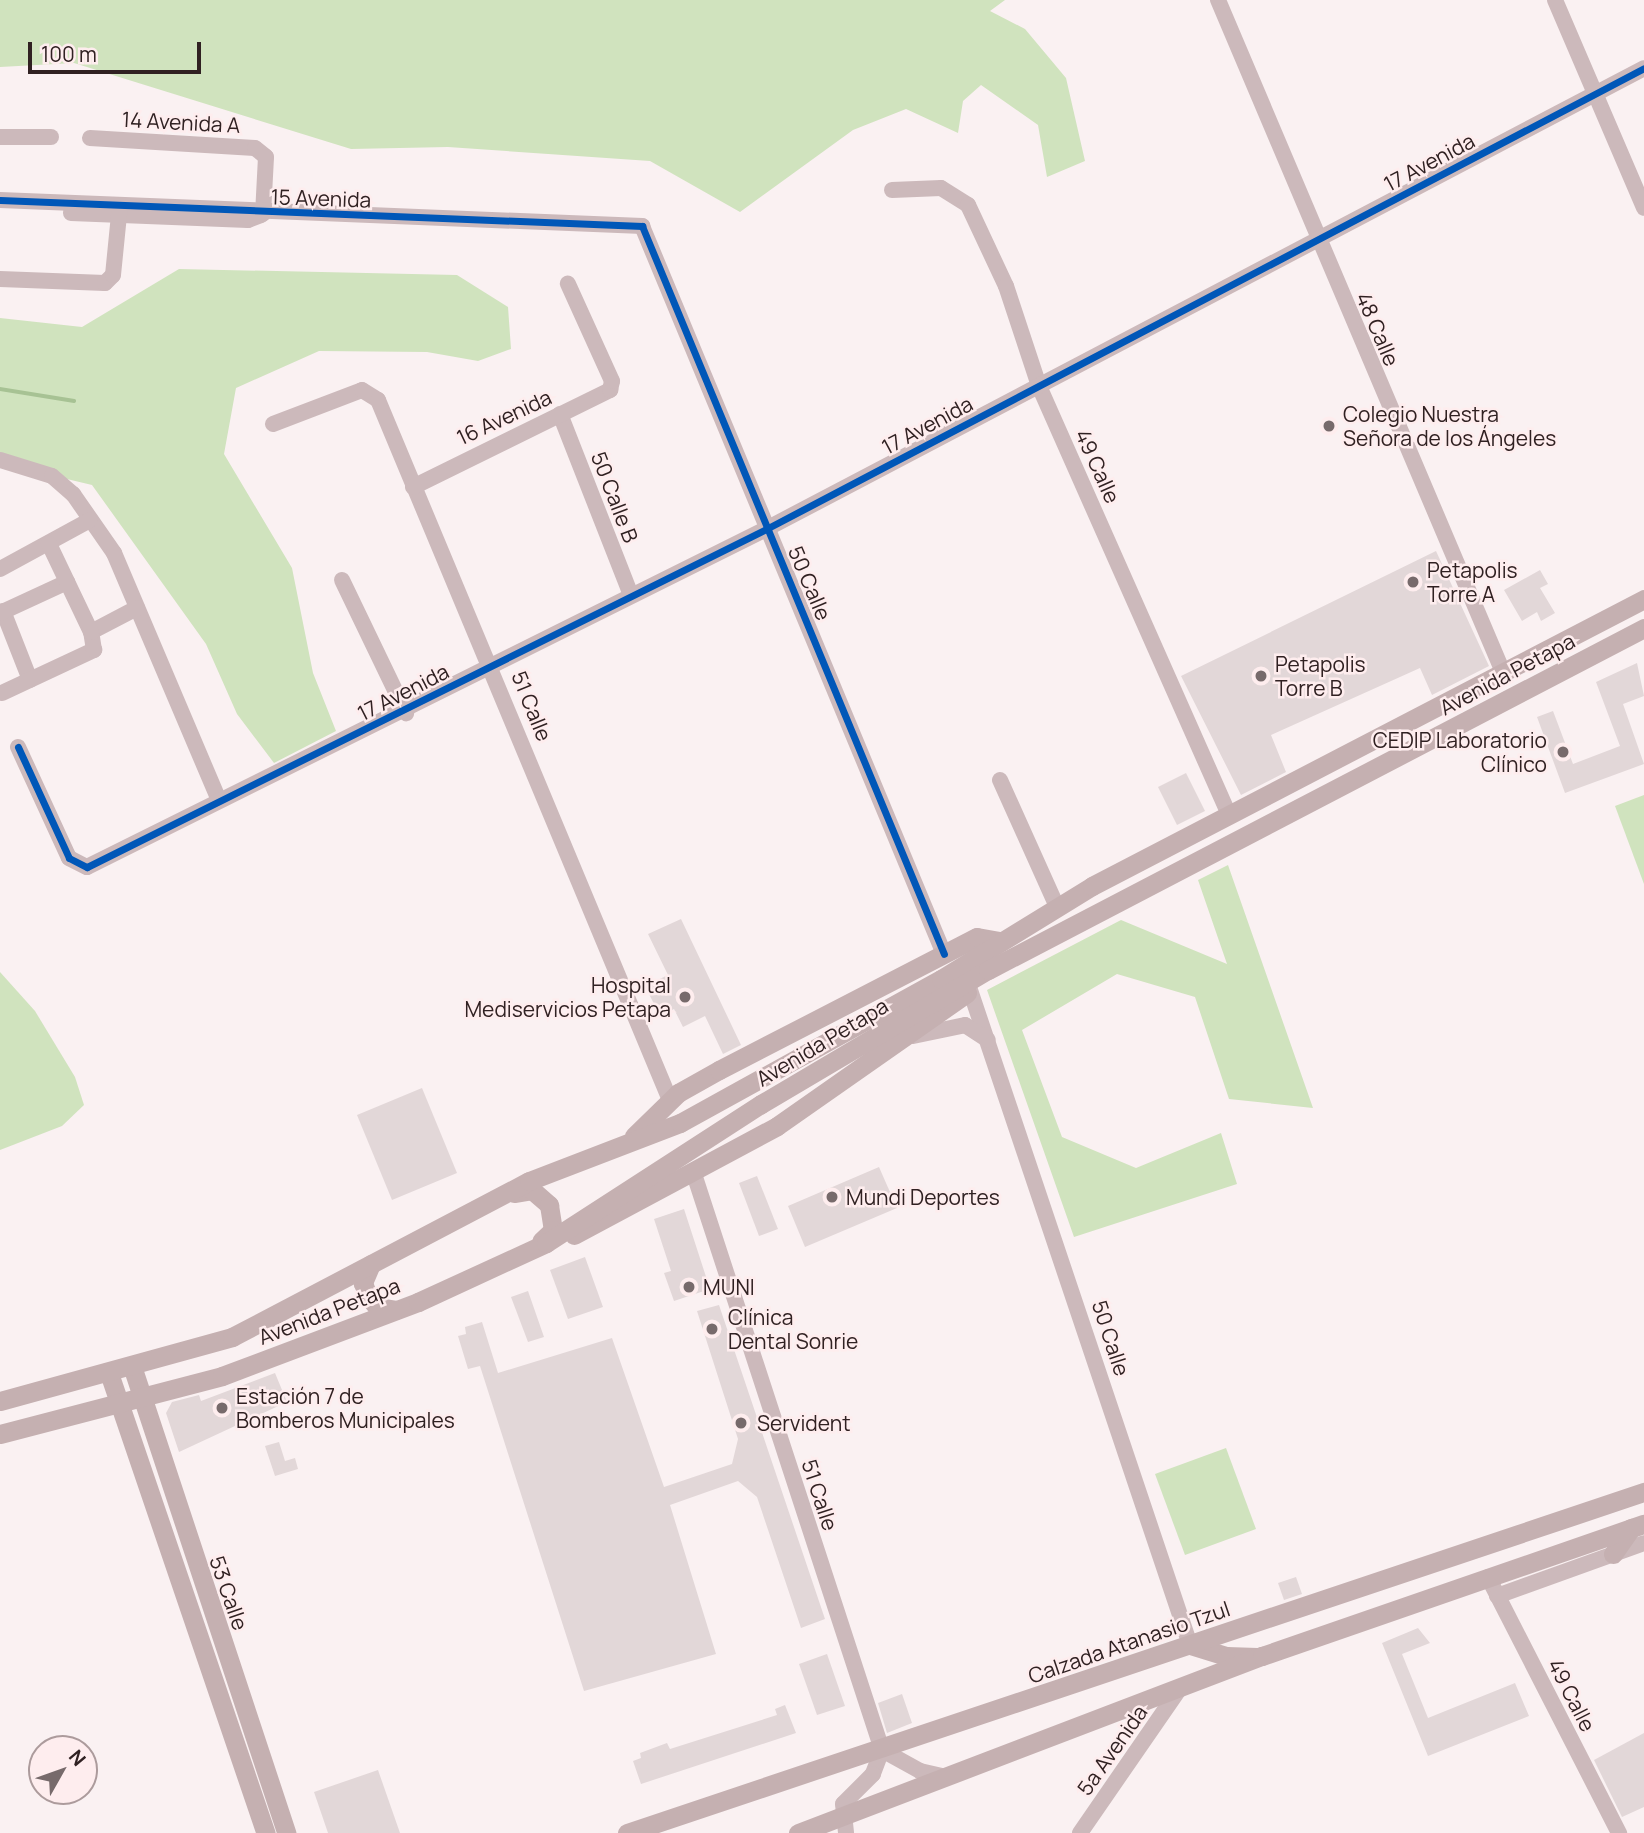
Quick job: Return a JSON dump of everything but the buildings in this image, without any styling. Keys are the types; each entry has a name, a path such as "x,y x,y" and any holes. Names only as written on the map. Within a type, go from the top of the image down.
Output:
{"main road":[{"name":"Avenida Petapa","path":"0,1401 109,1373 220,1340 490,1200 632,1138 680,1123 1057,907 1229,814 1644,599"},
{"name":"Avenida Petapa","path":"0,1434 222,1376 396,1310 546,1243 761,1104 988,970 1644,628"},
{"path":"1503,673 1513,697"},
{"path":"632,1138 670,1100 976,937 1000,941"},
{"path":"687,1117 695,1100 746,1069 936,968 1000,941"},
{"path":"546,1243 563,1240 694,1174 913,1036 970,990 988,970"},
{"path":"704,1145 723,1145 970,990"},
{"path":"490,1200 532,1189 549,1205 554,1230 520,1255"},
{"path":"371,1264 363,1283 368,1296 377,1307 396,1310"},
{"name":"53 Calle","path":"132,1366 140,1398 286,1833"},
{"name":"53 Calle","path":"109,1373 267,1833"},
{"name":"Calzada Atanasio Tzul","path":"627,1833 882,1750 1644,1492"},
{"path":"1613,1554 1641,1529"},
{"path":"798,1833 844,1825 954,1778 1262,1657 1488,1577 1641,1529"},
{"path":"1190,1645 1226,1656 1262,1657"}],"street":[{"name":"48 Calle","path":"1218,0 1503,673"},
{"path":"1555,0 1644,208"},
{"name":"17 Avenida","path":"18,747 69,858 80,866 406,713 492,664 768,528 1644,68"},
{"path":"0,136 51,137"},
{"name":"14 Avenida A","path":"90,138 255,148 266,157 263,214"},
{"name":"49 Calle","path":"892,190 941,188 968,205 1006,286 1039,386 1229,814"},
{"name":"15 Avenida","path":"0,200 248,220 263,214 642,226"},
{"name":"15 Avenida","path":"0,210 64,207"},
{"path":"0,279 105,283 113,275 119,210"},
{"name":"50 Calle","path":"642,226 944,954"},
{"name":"16 Avenida","path":"413,486 612,387 568,284"},
{"name":"51 Calle","path":"273,424 369,389 492,664 670,1100"},
{"name":"50 Calle B","path":"560,414 631,595"},
{"path":"0,460 19,463 52,476 114,553 219,800"},
{"path":"0,569 90,520"},
{"path":"2,693 94,650 91,632 49,544"},
{"path":"342,580 406,713"},
{"path":"30,680 1,612 67,582"},
{"path":"91,632 137,608"},
{"path":"1000,780 1057,907"},
{"name":"50 Calle","path":"970,990 993,1045 1190,1645"},
{"path":"913,1036 965,1025 993,1045"},
{"name":"51 Calle","path":"694,1174 882,1750"},
{"path":"1497,1596 1613,1554"},
{"name":"49 Calle","path":"1488,1577 1619,1833"},
{"name":"5a Avenida","path":"1080,1833 1178,1691"},
{"path":"844,1825 843,1804 873,1774 882,1750 920,1771 954,1778"}],"green space":[{"path":"0,0 1005,0 990,11 1025,29 1066,78 1085,161 1047,177 1038,125 981,85 963,101 958,133 906,109 853,130 740,212 650,161 448,147 351,149 74,63 0,67"},
{"path":"179,269 457,275 508,307 511,349 478,361 427,352 319,351 236,388 224,454 292,568 313,673 336,731 274,763 237,714 206,644 92,485 0,463 0,318 82,327"},
{"path":"1644,795 1644,884 1615,806"},
{"path":"1228,865 1313,1108 1229,1099 1195,997 1117,974 1022,1030 1062,1137 1136,1168 1221,1133 1237,1184 1074,1237 987,990 1121,920 1227,964 1198,880"},
{"path":"0,972 35,1011 75,1077 84,1105 62,1126 0,1150"},
{"path":"1226,1448 1256,1529 1185,1555 1155,1474"}],"waterway":[{"path":"0,389 74,401"}],"cycle path":[{"path":"18,747 69,858 87,867 768,528 1644,68"},
{"path":"0,200 642,226 944,954"}],"place":[{"name":"Colegio Nuestra Señora de los Ángeles","path":"1329,426"},
{"name":"Petapolis Torre A","path":"1413,582"},
{"name":"Petapolis Torre B","path":"1261,676"},
{"name":"CEDIP Laboratorio Clínico","path":"1563,752"},
{"name":"Hospital Mediservicios Petapa","path":"685,997"},
{"name":"Mundi Deportes","path":"832,1197"},
{"name":"MUNI","path":"689,1287"},
{"name":"Clínica Dental Sonrie","path":"712,1329"},
{"name":"Estación 7 de Bomberos Municipales","path":"222,1408"},
{"name":"Servident","path":"741,1423"}]}
